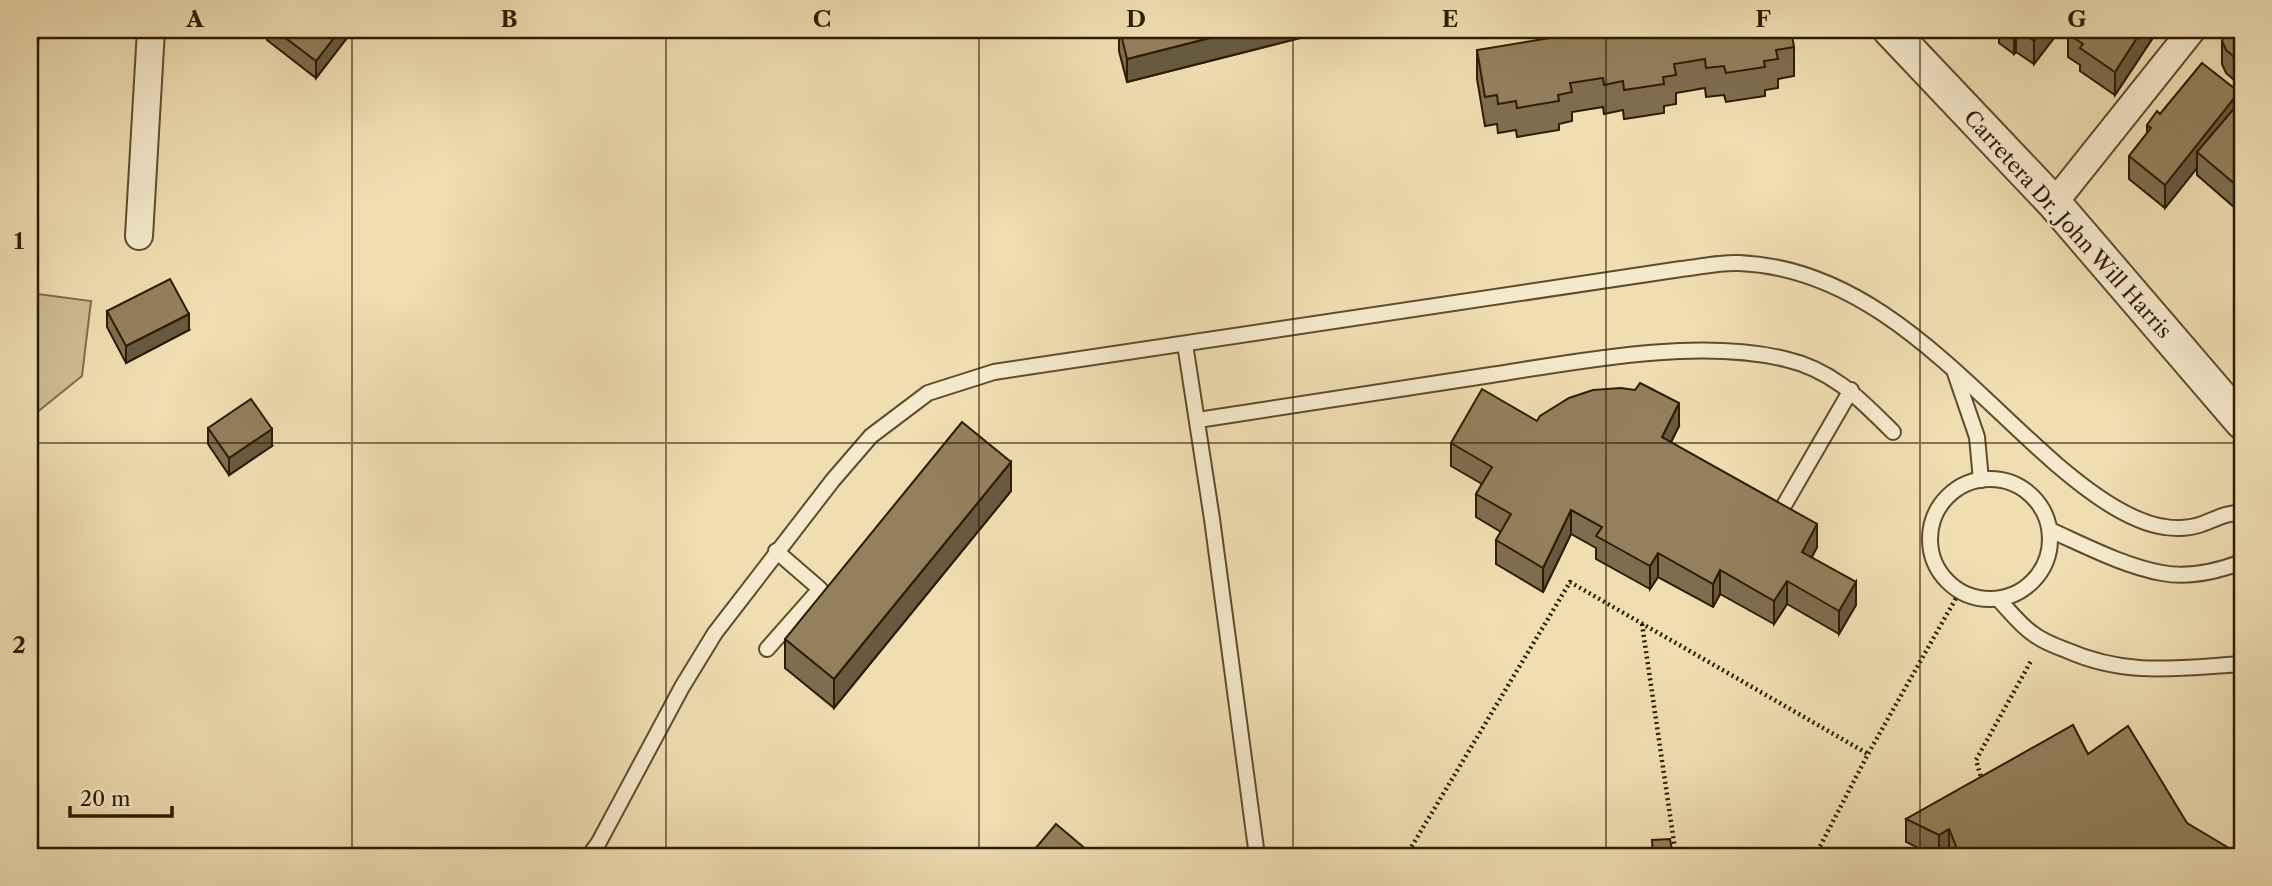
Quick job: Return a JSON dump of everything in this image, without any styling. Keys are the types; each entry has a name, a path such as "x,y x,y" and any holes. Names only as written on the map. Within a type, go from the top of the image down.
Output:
{"street":[{"path":"139,236 151,30"},
{"name":"Carretera Dr. John Will Harris","path":"1889,30 2054,203 2242,422"},
{"path":"2054,203 2192,30"}],"lane":[{"path":"589,856 682,687 715,633 776,551 871,436 928,393 994,372 1737,262 1801,273 1847,292 1879,310 1954,372 2072,478 2112,506 2141,520 2165,527 2200,525 2233,512 2242,513"},
{"path":"1185,344 1198,420 1257,856"},
{"path":"1198,420 1581,361 1672,353 1751,354 1786,359 1820,370 1851,390 1894,432"},
{"path":"1954,372 1977,437 1981,480"},
{"path":"1779,514 1851,390"},
{"path":"1991,478 2012,482 2030,494 2043,510 2050,530 2049,552 2041,571 2028,587 2009,597 1988,600 1967,596 1949,585 1936,568 1929,548 1930,527 1937,507 1952,491 1970,481 1991,478"},
{"path":"2050,530 2116,558 2163,574 2213,571 2242,562"},
{"path":"767,649 820,589 776,551"},
{"path":"1998,598 2032,634 2100,663 2132,669 2242,664"}],"path":[{"path":"1406,856 1570,582 1868,754"},
{"path":"1815,856 1868,754 1960,591"},
{"path":"1642,623 1676,856"},
{"path":"1983,784 1976,760 2043,639"},
{"path":"912,856 916,851"}],"shaded area":[{"path":"30,30 43,30 30,60"},
{"path":"30,293 91,301 82,376 30,418"}],"building":[{"path":"275,30 340,30 316,61"},
{"path":"1120,30 1241,30 1127,59"},
{"path":"1598,30 1791,30 1794,47 1776,50 1778,59 1764,61 1765,67 1726,73 1724,66 1706,68 1705,59 1674,64 1676,75 1663,77 1664,84 1624,90 1623,81 1604,85 1603,78 1570,83 1572,92 1558,95 1559,101 1517,108 1516,101 1498,104 1497,95 1485,97 1477,50"},
{"path":"2018,30 2043,30 2034,41"},
{"path":"2071,30 2142,30 2115,72 2080,48 2083,44 2068,34"},
{"path":"2229,30 2242,30 2242,64 2226,50 2222,41"},
{"path":"2202,63 2239,92 2165,185 2129,156 2151,128 2147,125 2157,111 2160,114"},
{"path":"2242,99 2242,190 2197,152"},
{"path":"170,279 189,314 126,346 107,311"},
{"path":"1640,383 1679,403 1662,437 1817,524 1802,552 1856,582 1839,611 1787,581 1774,601 1720,570 1713,584 1658,553 1650,566 1596,536 1602,527 1571,510 1543,568 1496,540 1511,514 1476,494 1492,467 1451,443 1482,389 1537,421 1540,416 1569,398 1593,390 1635,390"},
{"path":"251,399 272,429 229,458 208,428"},
{"path":"962,422 1011,462 834,679 785,639"},
{"path":"2073,725 2088,754 2128,726 2187,823 2234,851 2231,856 1948,856 1956,846 1949,829 1939,835 1906,819"},
{"path":"1056,824 1094,856 1029,856"},
{"path":"1670,839 1673,856 1653,856 1652,840"}]}
